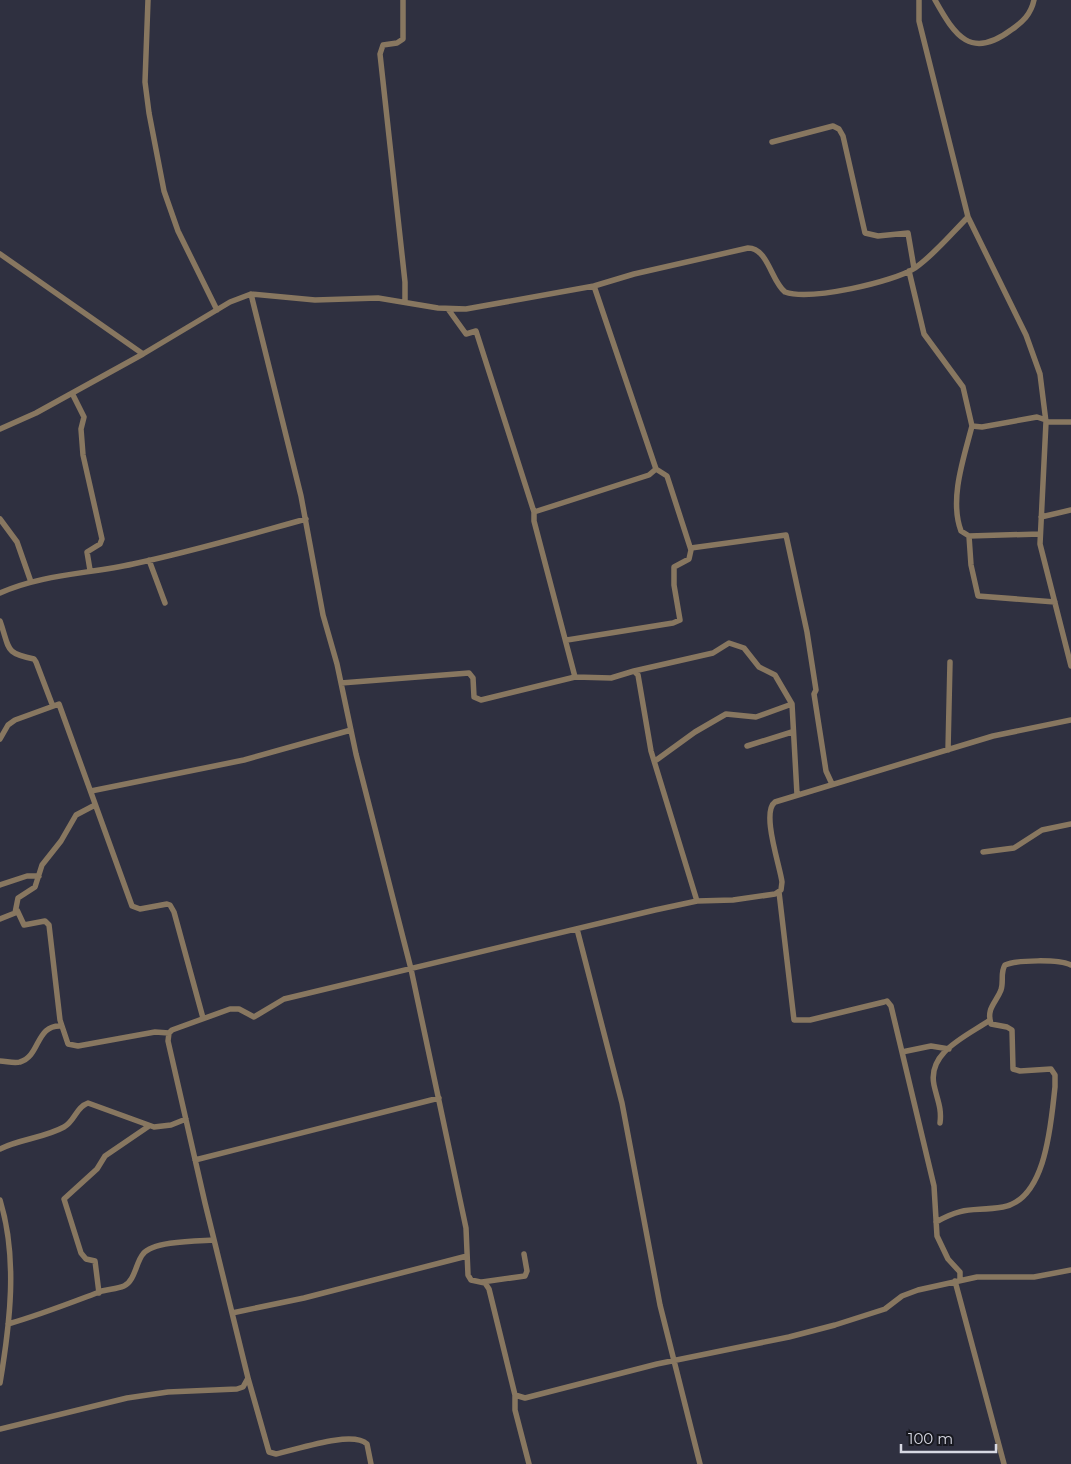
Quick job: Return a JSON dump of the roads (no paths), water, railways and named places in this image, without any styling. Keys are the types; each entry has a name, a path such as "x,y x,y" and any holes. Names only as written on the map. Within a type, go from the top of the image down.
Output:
{"street":[{"path":"148,0 145,82 165,198 178,231 217,310"},
{"path":"403,0 403,39 397,43 383,45 380,54 406,282 404,302"},
{"path":"914,0 968,217 1034,352 1042,385 1046,421 1040,534 1055,602 1068,644 1071,666"},
{"path":"918,15 919,0"},
{"path":"935,0 947,21 961,37 969,43 982,45 1000,38 1017,26 1030,13 1034,0"},
{"path":"772,142 833,126 839,129 843,136 865,233 873,236 908,233 912,270 924,334 963,387 972,426 960,472 957,501 960,528 963,533 968,536 1040,534"},
{"path":"0,429 72,393 217,310 251,294 315,300 362,298 448,309 475,307 594,286 634,274 748,248 757,249 760,252 775,281 781,289 790,294 834,292 912,270 936,250 968,217"},
{"path":"0,254 143,354"},
{"path":"567,640 678,622 680,617 674,585 674,567 689,559 690,548 667,476 656,469 594,286"},
{"path":"251,294 306,519 323,615 411,969 466,1228 469,1278 482,1282 525,1276 527,1271 524,1254"},
{"path":"448,309 466,334 476,331 534,512 534,521 575,676"},
{"path":"72,393 84,417 81,429 84,464 102,539 100,544 87,552 90,570"},
{"path":"972,426 982,427 1037,417 1046,421 1071,422"},
{"path":"534,512 649,475 656,469"},
{"path":"1041,517 1071,510"},
{"path":"0,593 31,582 205,548 306,519"},
{"path":"0,520 17,542 31,582"},
{"path":"690,548 786,535 816,690 814,694 826,771 832,784"},
{"path":"968,536 978,596 1055,602"},
{"path":"149,560 165,603"},
{"path":"0,621 9,649 16,656 34,659 36,662 52,704"},
{"path":"341,683 468,674 473,678 474,697 481,700 575,676 611,678 714,653 726,644 733,643 748,650 759,667 775,675 792,704 792,732 797,794"},
{"path":"948,750 950,662"},
{"path":"634,672 638,675 641,684 650,747 678,846 697,901"},
{"path":"0,739 8,725 15,720 52,704 57,703 60,706 132,906 140,909 170,905 174,912 204,1018"},
{"path":"655,761 695,732 726,714 756,717 792,704"},
{"path":"1004,1464 958,1280 960,1272 939,1245 934,1186 891,1006 887,1001 810,1020 794,1020 779,892 782,882 769,821 769,809 775,802 797,794 1004,733 1071,720"},
{"path":"91,791 244,760 351,730"},
{"path":"747,746 792,732"},
{"path":"95,805 80,812 72,820 61,841 42,865 35,887 18,898 17,910 24,925 45,921 49,925 62,1026 66,1041 74,1047 155,1032 169,1033 204,1018 235,1008 254,1017 263,1013 274,1003 284,999 577,929 697,901 733,900 779,892"},
{"path":"984,852 1004,851 1014,848 1042,830 1071,824"},
{"path":"0,885 22,878 39,876"},
{"path":"0,919 17,910"},
{"path":"577,929 626,1116 660,1305 700,1464"},
{"path":"936,1222 959,1210 1004,1207 1014,1202 1037,1178 1044,1159 1055,1075 1051,1069 1020,1071 1013,1069 1012,1030 1007,1026 993,1025 990,1020 990,1008 1001,989 1004,965 1060,962 1071,965"},
{"path":"940,1123 941,1111 934,1087 933,1072 937,1060 948,1048 990,1020"},
{"path":"0,1061 21,1062 29,1055 43,1032 52,1026 62,1026"},
{"path":"169,1033 168,1041 214,1240 248,1378 269,1452 276,1454 344,1439 357,1438 367,1444 371,1464"},
{"path":"902,1052 931,1046 948,1048"},
{"path":"195,1160 439,1098"},
{"path":"0,1149 62,1128 73,1120 80,1106 88,1102 149,1126 165,1127 186,1119"},
{"path":"99,1293 95,1261 86,1258 81,1253 64,1198 97,1169 105,1156 149,1126"},
{"path":"0,1200 7,1227 10,1270 8,1324 0,1383"},
{"path":"8,1324 49,1312 128,1284 142,1255 150,1248 160,1245 214,1240"},
{"path":"232,1313 304,1298 467,1256"},
{"path":"515,1395 521,1398 530,1397 674,1360 789,1338 885,1309 912,1291 958,1280 987,1276 1039,1277 1071,1270"},
{"path":"482,1282 491,1293 515,1395 515,1410 528,1464"},
{"path":"0,1429 127,1398 168,1392 237,1389 243,1387 248,1378"}]}
